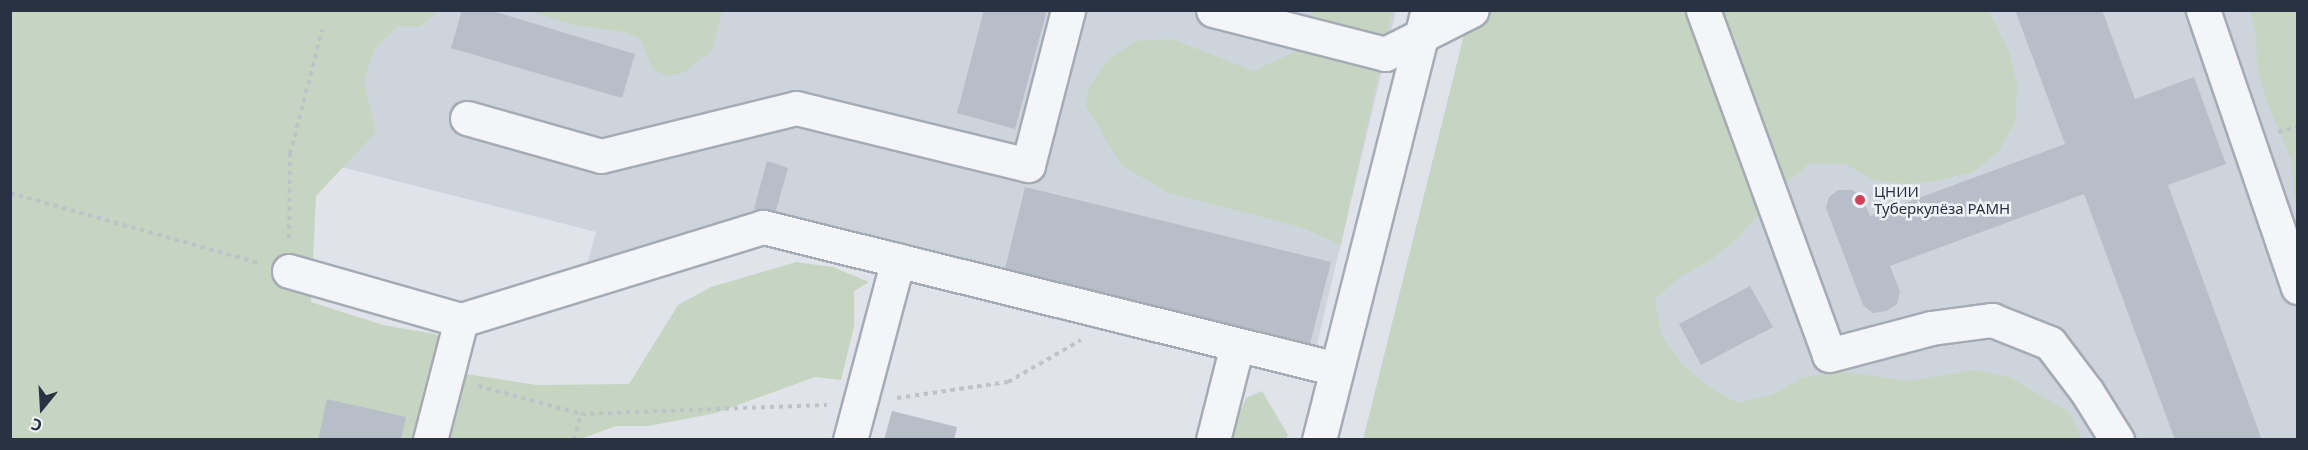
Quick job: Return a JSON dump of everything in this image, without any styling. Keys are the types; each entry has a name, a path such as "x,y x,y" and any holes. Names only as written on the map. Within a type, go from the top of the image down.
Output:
{"street":[{"path":"467,118 601,156 796,108 1028,165 1068,10"},
{"path":"1213,10 1385,54 1424,24 1472,10"},
{"path":"1703,10 1829,355 1931,328 1992,321 2050,343 2117,440"},
{"path":"2203,10 2298,287"},
{"path":"1319,440 1424,24"},
{"path":"289,271 461,320 763,227 1337,369"},
{"path":"850,440 898,260"},
{"path":"430,440 461,320"},
{"path":"1213,440 1237,345"}],"path":[{"path":"10,193 289,271 290,154 322,30"},
{"path":"446,378 581,414 860,403 1008,382 1124,316"},
{"path":"574,440 581,414"}],"shaded area":[{"path":"340,11 1396,11 1315,353 762,213 586,268 596,232 302,157"},
{"name":"ЦНИИ Туберкулёза РАМН","path":"1470,11 2297,11 2297,439 1363,440"}],"green space":[{"path":"10,11 438,11 419,27 398,26 374,49 364,81 376,132 316,196 311,302 383,325 435,334 450,343 466,374 537,385 629,384 678,305 711,287 796,262 833,267 869,282 854,291 854,327 841,380 815,377 716,413 649,426 616,426 581,439 11,439"},
{"path":"530,11 722,11 712,50 685,72 669,76 653,70 640,39 625,32 573,25"},
{"path":"1314,11 1392,11 1341,245 1300,227 1169,193 1121,165 1086,106 1088,89 1107,60 1135,41 1172,39 1253,71 1301,49"},
{"path":"1470,11 1989,11 2009,52 2017,84 2016,119 1999,151 1973,172 1940,180 1907,184 1873,180 1845,164 1810,163 1784,184 1738,238 1712,259 1680,277 1655,299 1661,334 1682,364 1708,386 1737,403 1772,395 1802,378 1838,371 1907,381 1974,370 2009,377 2069,412 2082,439 1363,440"},
{"path":"2249,11 2297,11 2297,209 2293,193 2292,161 2266,100 2257,67 2256,33"},
{"path":"1262,391 1288,435 1286,439 1229,440 1246,398"}],"building":[{"path":"462,10 489,10 635,54 622,98 451,48"},
{"path":"984,10 1047,10 1015,129 957,113"},
{"path":"2015,10 2102,10 2135,99 2194,77 2226,164 2168,185 2262,440 2175,440 2084,194 1890,266 1900,292 1897,304 1887,311 1873,313 1863,305 1826,208 1829,197 1838,190 1852,190 1861,195 1870,216 2065,144"},
{"path":"767,161 788,168 775,214 754,209"},
{"path":"1025,187 1331,262 1310,344 1005,269"},
{"path":"1750,286 1773,327 1701,365 1679,324"},
{"path":"327,399 406,417 401,440 318,440"},
{"path":"892,411 957,427 954,440 884,440"}],"place":[{"name":"ЦНИИ Туберкулёза РАМН","path":"1860,200"}]}
